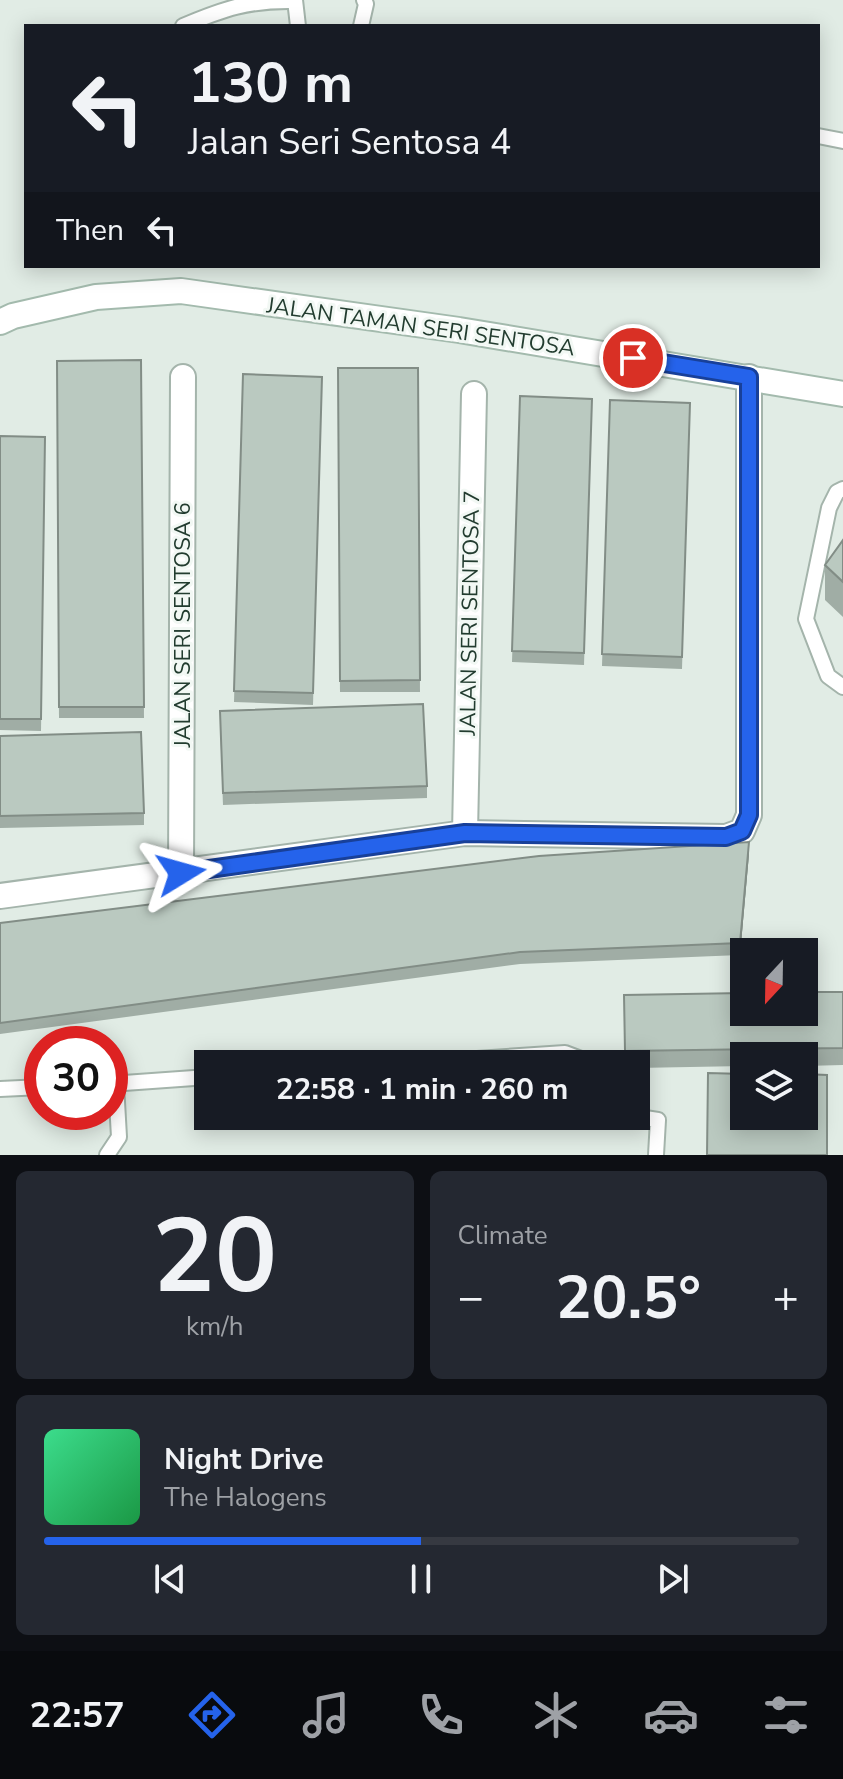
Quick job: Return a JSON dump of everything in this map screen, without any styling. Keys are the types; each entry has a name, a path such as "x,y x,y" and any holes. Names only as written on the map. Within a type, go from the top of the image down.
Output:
{"street":[{"name":"JALAN TAMAN SERI SENTOSA","path":"0,322 13,316 96,297 181,291 459,330 843,394"},
{"name":"JALAN SERI SENTOSA 6","path":"181,873 183,377"},
{"path":"0,896 465,833 726,837 742,831 749,815 749,377"},
{"name":"JALAN SERI SENTOSA 7","path":"465,833 474,394"}],"lane":[{"path":"188,24 229,6 272,0 294,1 298,24"},
{"path":"361,24 366,4 364,0"},
{"path":"820,136 843,141"},
{"path":"843,489 837,492 829,508 806,619 828,676 843,687"},
{"path":"128,1083 194,1078"},
{"path":"0,1089 24,1088"},
{"path":"650,1119 658,1120 656,1155"},
{"path":"107,1155 119,1137 118,1130"}],"building":[{"path":"141,360 144,707 59,707 57,361"},
{"path":"338,368 418,368 420,680 340,681"},
{"path":"243,374 322,377 313,693 234,691"},
{"path":"520,396 592,399 584,653 512,651"},
{"path":"610,400 690,403 682,657 602,654"},
{"path":"0,436 45,437 41,719 0,719"},
{"path":"843,540 843,582 825,565"},
{"path":"423,704 427,786 223,793 220,711"},
{"path":"141,732 144,813 0,816 0,736"},
{"path":"749,842 740,938 730,938 730,943 520,952 0,1023 0,923 539,856"},
{"path":"818,992 843,992 843,1048 818,1048 818,1042 730,1042 730,1050 625,1050 624,995 730,993 730,1026 818,1026"},
{"path":"708,1073 730,1074 730,1130 818,1130 818,1075 827,1075 827,1155 707,1155"}],"route":[{"path":"181,873 465,833 726,837 742,831 749,815 749,377 633,358"}]}
